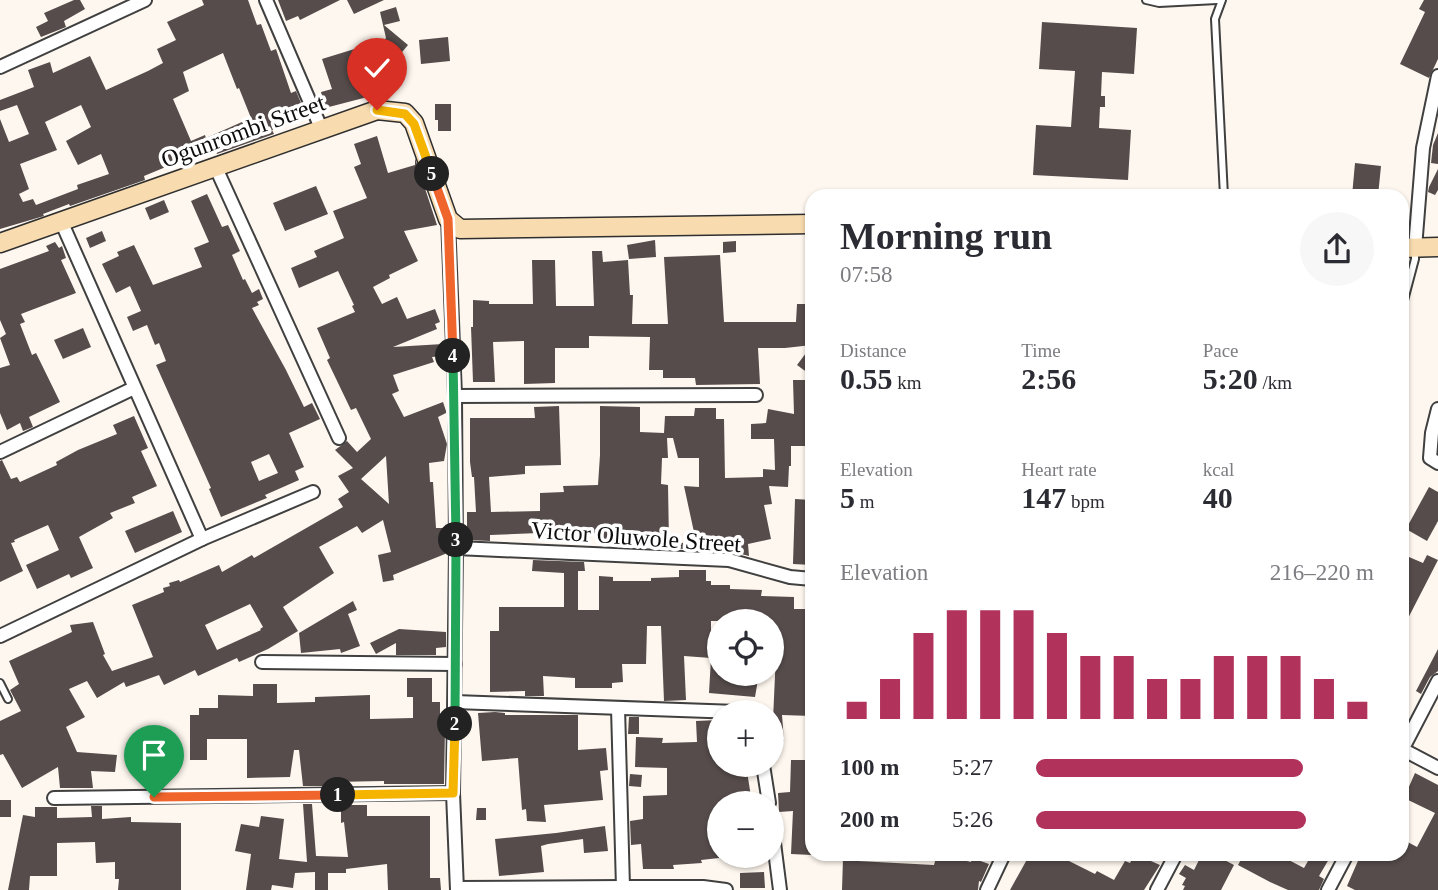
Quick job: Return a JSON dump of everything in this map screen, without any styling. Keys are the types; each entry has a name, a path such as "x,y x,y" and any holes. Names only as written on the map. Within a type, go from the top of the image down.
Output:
{"street":[{"path":"0,66 145,0"},
{"path":"266,0 321,128"},
{"path":"1438,76 1423,148 1409,248 1438,247"},
{"name":"Ogunrombi Street","path":"0,243 377,110 405,114 414,124 448,219"},
{"path":"216,167 339,438"},
{"path":"448,219 460,229 805,224"},
{"path":"448,219 455,396 453,793 457,889 702,887 726,890"},
{"path":"61,221 202,539"},
{"path":"0,452 134,388"},
{"path":"455,396 756,395"},
{"path":"1438,409 1430,457 1438,463"},
{"path":"0,636 202,539 313,492"},
{"name":"Victor Oluwole Street","path":"456,548 729,560 790,577 805,578"},
{"path":"262,662 455,664"},
{"path":"1409,736 1438,681"},
{"path":"455,702 707,711"},
{"path":"618,708 623,887"},
{"path":"1409,753 1438,768"},
{"path":"54,798 453,793"},
{"path":"987,890 1001,861"},
{"path":"1157,890 1172,861"},
{"path":"1328,890 1343,861"},
{"path":"777,868 780,890"}],"lane":[{"path":"1146,0 1159,3 1220,0 1215,19 1224,189"},
{"path":"1409,248 1415,259 1409,282"},
{"path":"0,683 8,699"}],"building":[{"path":"80,0 85,9 64,21 66,27 41,37 36,27 48,21 44,13"},
{"path":"202,0 248,0 271,51 276,49 291,93 296,91 307,117 272,130 274,134 217,154 214,147 144,176 145,180 0,229 0,119 9,142 29,134 17,105 0,111 0,100 34,87 28,70 50,62 53,73 90,56 106,90 148,71 163,63 157,49 176,40 167,22 204,5","holes":["223,53 251,118 206,138 205,135 191,141 173,99 189,91 183,72","81,105 91,127 66,141 78,165 101,154 109,174 77,185 78,189 36,205 33,199 23,202 19,194 29,189 20,164 57,150 45,122"]},
{"path":"278,0 340,0 300,20 298,16 286,21"},
{"path":"347,0 384,0 354,14"},
{"path":"1424,0 1438,0 1438,59 1429,78 1400,64 1425,12 1419,9"},
{"path":"396,7 400,21 384,25 408,45 376,83 379,94 325,108 321,92 332,89 322,59 361,47 366,62 386,38 380,12"},
{"path":"1042,22 1137,28 1134,74 1102,72 1101,96 1105,96 1105,107 1100,107 1099,128 1131,130 1128,180 1033,175 1036,125 1071,127 1075,71 1039,69"},
{"path":"448,37 450,61 421,64 419,40"},
{"path":"435,104 451,104 451,131 438,131"},
{"path":"1438,133 1438,164 1431,163 1433,145"},
{"path":"377,136 388,173 415,165 415,158 437,225 404,231 418,261 389,275 390,278 373,287 382,304 397,297 407,319 435,309 440,322 435,324 437,329 393,347 443,344 444,356 432,357 434,362 393,375 399,391 392,394 404,417 443,402 446,411 438,417 447,444 444,461 429,463 436,528 443,528 445,554 393,575 394,580 383,582 378,555 391,552 383,520 362,533 357,526 319,547 334,573 283,607 298,631 239,662 237,658 198,676 195,670 164,685 159,675 126,687 124,682 97,698 87,681 69,689 85,717 66,727 77,752 117,755 115,772 91,771 93,788 60,788 58,767 22,788 3,754 0,755 0,721 21,711 10,690 19,684 9,661 72,632 70,625 93,622 105,654 103,655 112,671 153,657 132,605 164,592 163,588 170,586 169,583 180,582 219,565 222,572 252,555 254,558 343,507 338,499 349,492 338,476 353,468 335,450 347,441 357,452 371,439 356,408 351,410 327,360 330,358 317,328 355,312 352,306 354,305 338,271 299,288 291,268 317,257 314,251 344,238 333,211 367,198 354,167 361,164 354,144","holes":["386,456 389,504 361,479","250,604 263,627 261,630 217,650 205,625"]},
{"path":"1355,163 1381,166 1379,189 1353,189"},
{"path":"1438,169 1438,190 1435,195 1428,192"},
{"path":"316,186 328,214 285,231 273,203"},
{"path":"207,194 222,227 228,225 240,251 232,255 243,280 245,279 252,293 259,289 263,299 257,302 259,305 252,308 304,407 312,403 320,419 289,433 304,467 295,471 299,480 265,495 267,498 221,517 209,489 211,488 156,365 166,361 159,343 155,345 147,325 133,331 127,317 141,311 130,286 116,293 102,264 119,256 117,252 134,245 153,285 202,267 194,248 209,242 191,201","holes":["269,454 278,473 259,481 251,462"]},
{"path":"164,200 169,212 150,220 145,208"},
{"path":"102,231 106,241 90,248 86,238"},
{"path":"655,240 656,257 629,259 627,245"},
{"path":"736,241 736,252 723,253 723,242"},
{"path":"55,242 59,248 62,246 66,258 61,260 76,293 21,314 25,322 20,324 32,355 36,353 60,402 29,417 33,427 23,431 20,423 7,430 0,413 0,368 10,365 0,338 6,334 0,320 0,269 49,251 46,246"},
{"path":"592,251 602,251 603,262 628,260 630,295 633,295 632,324 668,324 664,257 720,255 724,322 796,322 797,304 805,304 805,346 758,348 760,384 696,385 695,378 663,378 663,370 649,370 650,337 589,336 589,348 555,348 555,383 524,384 524,341 493,342 495,382 473,382 473,300 489,301 489,304 533,304 532,260 555,260 556,306 594,306"},
{"path":"83,328 91,347 63,359 54,340"},
{"path":"805,354 805,371 797,365"},
{"path":"793,380 805,380 805,446 791,446 788,487 769,486 772,504 764,505 771,539 748,544 749,556 730,551 709,550 709,543 697,546 684,486 699,487 699,458 678,458 673,438 667,438 668,458 662,458 661,484 668,485 669,542 685,543 685,549 660,548 660,537 601,541 601,533 557,537 539,536 539,533 490,535 490,541 467,540 467,512 476,512 474,477 470,462 470,418 535,418 534,407 559,406 561,465 525,466 525,474 489,477 491,512 540,511 540,493 564,492 563,486 598,485 600,406 640,407 640,432 664,433 665,416 694,416 695,408 716,408 716,419 724,419 725,478 763,477 763,469 775,470 774,439 751,439 751,424 766,423 768,409 794,414"},
{"path":"134,416 148,448 141,451 157,486 132,497 135,503 110,513 113,518 79,537 93,568 71,578 69,574 37,589 26,565 59,550 48,525 11,543 23,571 0,582 0,461 2,460 11,479 17,477 20,482 57,465 56,462 78,450 117,434 113,425"},
{"path":"1429,487 1438,492 1438,521 1427,541 1409,531 1409,524"},
{"path":"795,499 805,500 805,565 793,564"},
{"path":"173,511 182,532 135,553 125,531"},
{"path":"1427,555 1438,560 1409,616 1409,557 1423,563"},
{"path":"533,560 584,562 585,571 578,571 578,610 599,610 599,576 613,577 613,581 651,581 651,578 679,577 679,570 706,570 706,581 711,581 711,585 730,585 730,589 762,590 761,596 794,597 794,609 805,609 805,716 784,715 784,700 774,700 775,686 784,686 784,609 707,609 707,658 684,656 686,700 664,701 661,626 647,626 646,664 622,664 623,682 612,683 612,688 575,688 575,678 543,676 544,696 525,696 525,691 490,692 490,631 499,631 499,607 564,607 564,573 532,571"},
{"path":"353,601 357,610 348,614 360,646 341,653 340,649 301,653 299,633"},
{"path":"399,629 446,632 446,647 436,648 436,655 396,655 396,643 376,654 370,643"},
{"path":"1438,649 1438,671 1430,677 1421,694 1416,691"},
{"path":"407,678 432,678 432,702 440,702 440,729 445,729 444,784 384,784 384,781 333,782 333,786 303,786 299,750 294,750 290,777 247,778 247,739 207,739 207,760 190,760 190,715 199,715 199,708 218,708 218,695 253,696 253,684 277,684 277,703 315,702 315,697 370,695 370,719 413,718 413,697 407,697"},
{"path":"709,686 757,686 755,697 709,693"},
{"path":"495,712 505,715 578,715 578,750 606,748 608,770 600,771 603,800 544,805 546,822 527,821 526,809 522,810 518,758 482,761 478,713"},
{"path":"629,717 639,717 639,734 628,734"},
{"path":"707,720 707,777 748,777 750,791 707,791 707,859 701,860 702,863 673,865 674,869 643,869 641,844 631,845 630,821 643,819 643,796 667,795 667,768 635,767 636,737 663,738 662,743 697,742 696,721"},
{"path":"791,760 805,760 805,855 791,854 793,811 784,812 784,792 790,792"},
{"path":"1415,773 1438,785 1438,890 1355,890 1347,886 1358,861 1409,861 1409,843 1417,847 1435,813 1409,800 1409,787"},
{"path":"630,774 642,775 641,787 629,786"},
{"path":"0,800 11,800 11,817 0,817"},
{"path":"303,804 312,804 316,856 348,857 344,822 341,823 341,805 367,805 367,816 430,816 430,878 440,878 441,890 388,890 387,864 346,869 346,873 328,873 328,890 315,890 315,872 295,873 293,888 272,885 271,890 246,890 251,854 235,851 241,824 259,827 261,816 284,819 279,859 307,862"},
{"path":"91,806 102,806 102,819 131,817 131,822 181,823 181,890 118,890 119,879 115,879 115,862 96,863 95,842 57,843 57,876 30,876 29,890 8,890 23,815 35,817 35,807 57,807 57,818 92,817"},
{"path":"477,808 486,808 486,820 476,820"},
{"path":"605,826 608,851 584,853 583,839 548,844 541,846 544,872 499,876 495,839"},
{"path":"843,861 934,865 935,861 980,861 989,864 981,882 979,881 978,890 842,890"},
{"path":"1026,861 1069,861 1114,880 1125,861 1151,861 1160,865 1144,890 1010,890"},
{"path":"1198,861 1226,861 1234,865 1221,890 1183,890 1185,886 1182,885 1186,878 1179,874 1185,865 1194,870"},
{"path":"1240,861 1291,861 1304,868 1308,861 1328,861 1319,876 1324,879 1319,890 1288,890 1238,865"},
{"path":"764,872 765,888 740,888 740,873"}],"route":[{"path":"154,797 453,793 455,396 448,219 414,124 405,114 377,110"}]}
